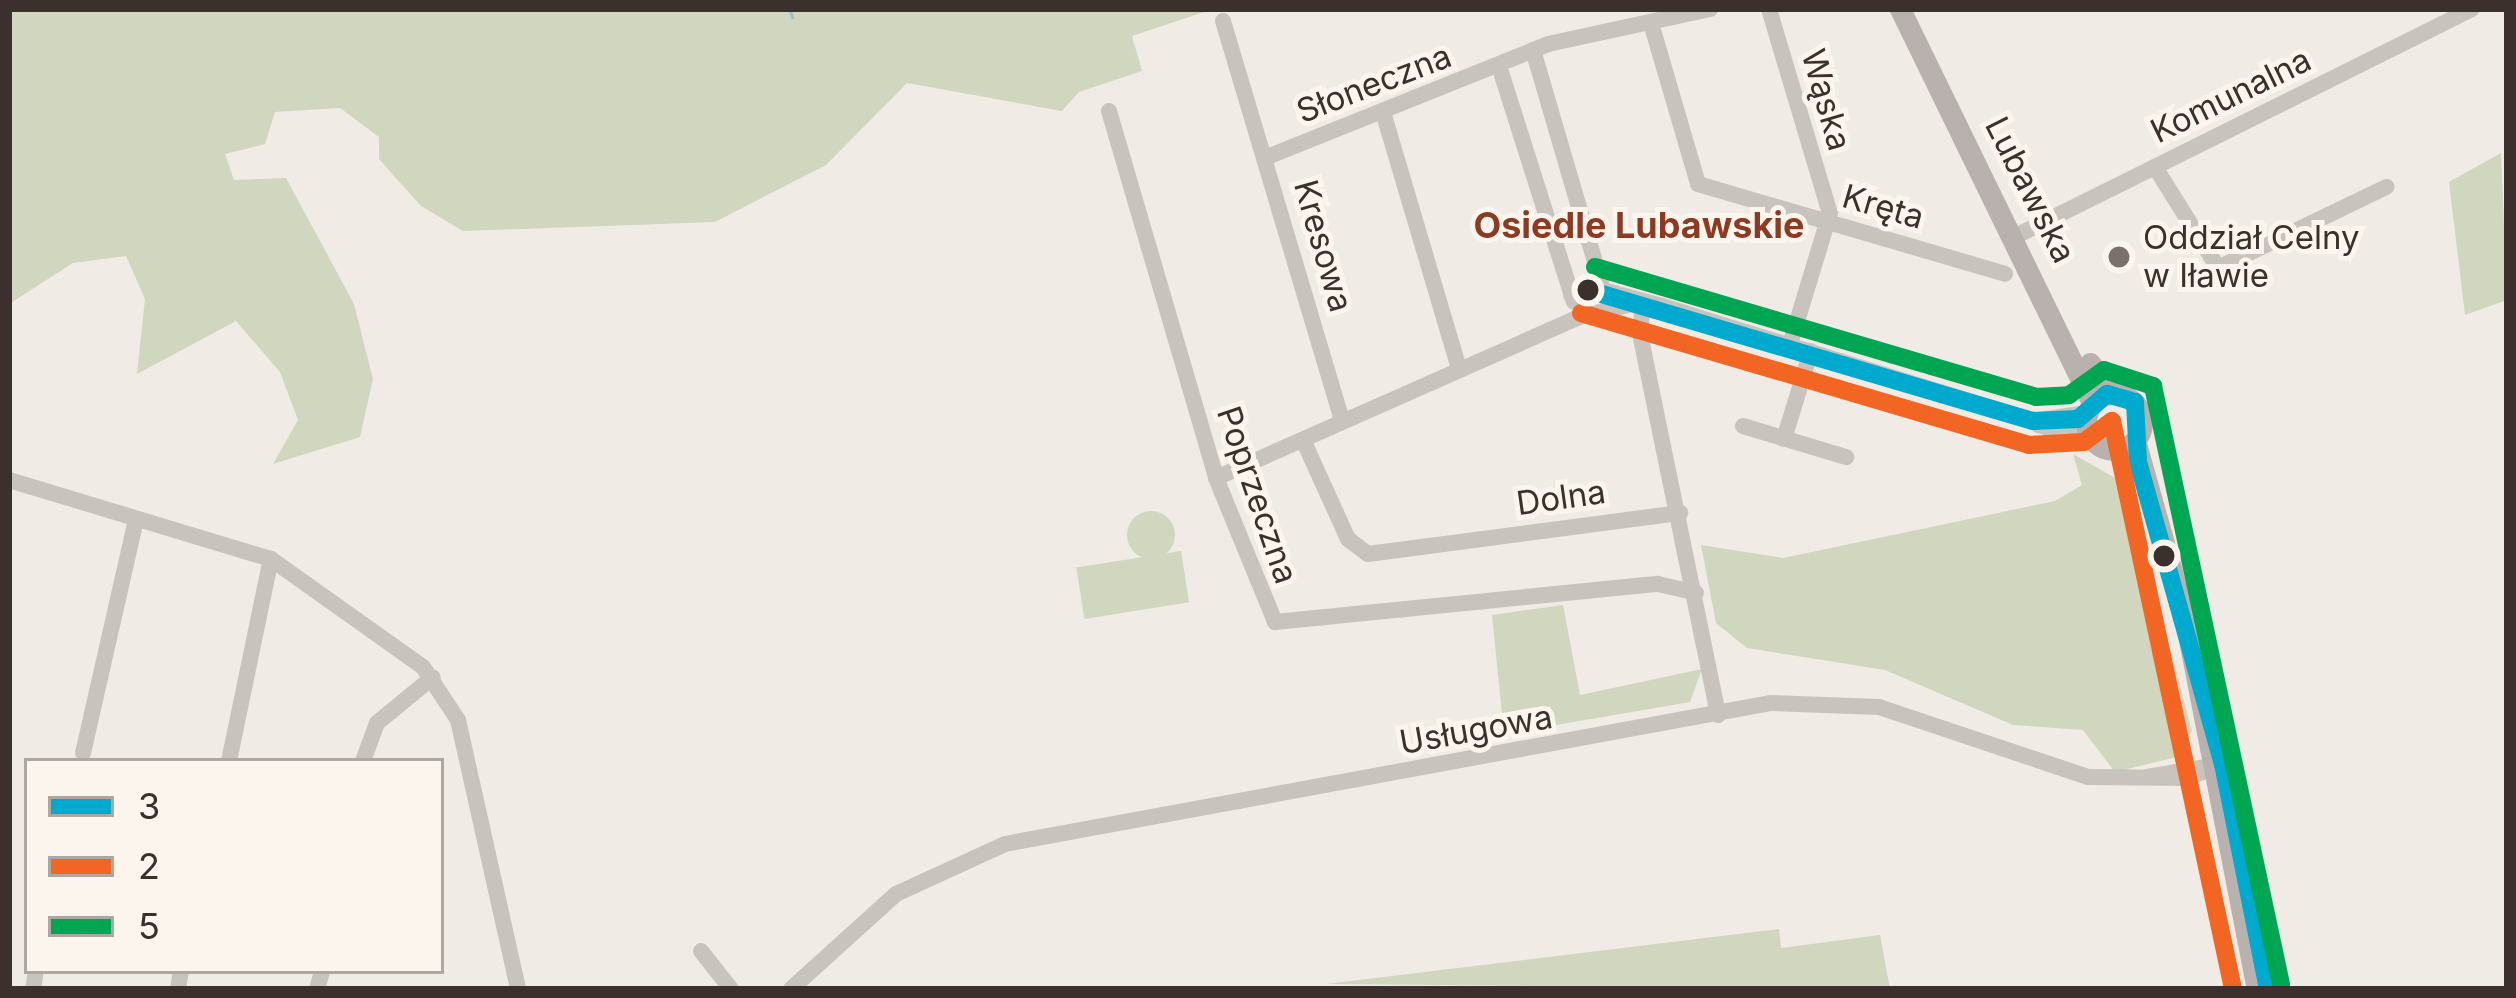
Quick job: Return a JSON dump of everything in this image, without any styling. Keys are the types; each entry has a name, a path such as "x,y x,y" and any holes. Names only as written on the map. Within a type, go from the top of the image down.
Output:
{"main road":[{"name":"Lubawska","path":"1900,9 2113,393 2139,409 2135,440"},
{"name":"Lubawska","path":"1912,9 2021,234 2101,444"},
{"path":"2089,408 2113,393"},
{"path":"2101,444 2135,440 2200,687 2257,989"},
{"path":"2101,444 2153,509"},
{"path":"2216,765 2268,989"}],"street":[{"name":"Słoneczna","path":"1265,158 1500,69 1533,50 1710,9"},
{"name":"Wąska","path":"1769,9 1829,223"},
{"name":"Komunalna","path":"2021,234 2472,9"},
{"name":"Kresowa","path":"1223,21 1342,420"},
{"name":"Kręta","path":"1651,23 1698,184 2005,274"},
{"path":"1533,50 1603,290"},
{"path":"1500,69 1579,317"},
{"name":"Poprzeczna","path":"1109,111 1216,478 1261,603 1286,628 1658,584 1696,593"},
{"path":"1383,112 1459,369"},
{"path":"2156,167 2218,268 2386,187"},
{"path":"1790,345 1829,223"},
{"path":"1571,295 1603,290 1643,301 2101,444"},
{"path":"1216,478 1579,317 1643,301"},
{"path":"1643,301 1640,334 1718,715"},
{"path":"1784,439 1811,351"},
{"path":"2033,421 2089,408"},
{"path":"1743,426 1846,457"},
{"name":"Dolna","path":"1304,442 1348,538 1368,554 1680,513"},
{"path":"9,480 272,559 433,677 458,720 518,989"},
{"path":"83,753 136,518"},
{"path":"230,758 272,559"},
{"path":"364,758 377,723 433,677"},
{"name":"Usługowa","path":"791,989 844,933 964,860 1051,831 1245,802 1718,715 1844,701 2048,769 2147,777 2216,765"},
{"path":"701,950 731,989"}],"green space":[{"path":"9,9 1213,9 1132,36 1142,71 1079,92 1062,111 907,83 826,165 715,222 463,231 421,206 379,159 379,137 340,108 275,112 265,144 225,154 234,180 286,178 354,304 373,379 360,437 273,464 298,420 280,372 236,321 137,374 145,299 126,256 73,263 9,304"},
{"path":"2501,153 2507,300 2465,315 2449,182"},
{"path":"2073,454 2117,479 2135,516 2192,731 2177,757 2115,772 2083,730 2013,725 1885,670 1747,648 1716,623 1701,545 1783,558 2055,501 2082,485"},
{"path":"1151,511 1168,518 1175,535 1168,552 1151,559 1134,552 1127,535 1134,518"},
{"path":"1181,551 1189,602 1084,619 1076,568"},
{"path":"1563,605 1580,695 1702,669 1690,702 1504,734 1492,615"},
{"path":"1779,929 1781,948 1880,935 1890,989 1326,984"}],"waterway":[{"path":"789,9 792,17"}],"transit line":[{"name":"5","path":"1595,267 2036,397 2069,395 2104,370 2153,386 2281,984"},
{"name":"3","path":"1588,290 2033,421 2078,419 2107,394 2135,402 2138,462 2223,764 2268,989"},
{"name":"2","path":"1581,313 2029,445 2084,442 2112,421 2233,989"}],"place":[{"name":"Oddział Celny w Iławie","path":"2119,257"}],"district":[{"name":"Osiedle Lubawskie","path":"1639,226"}]}
